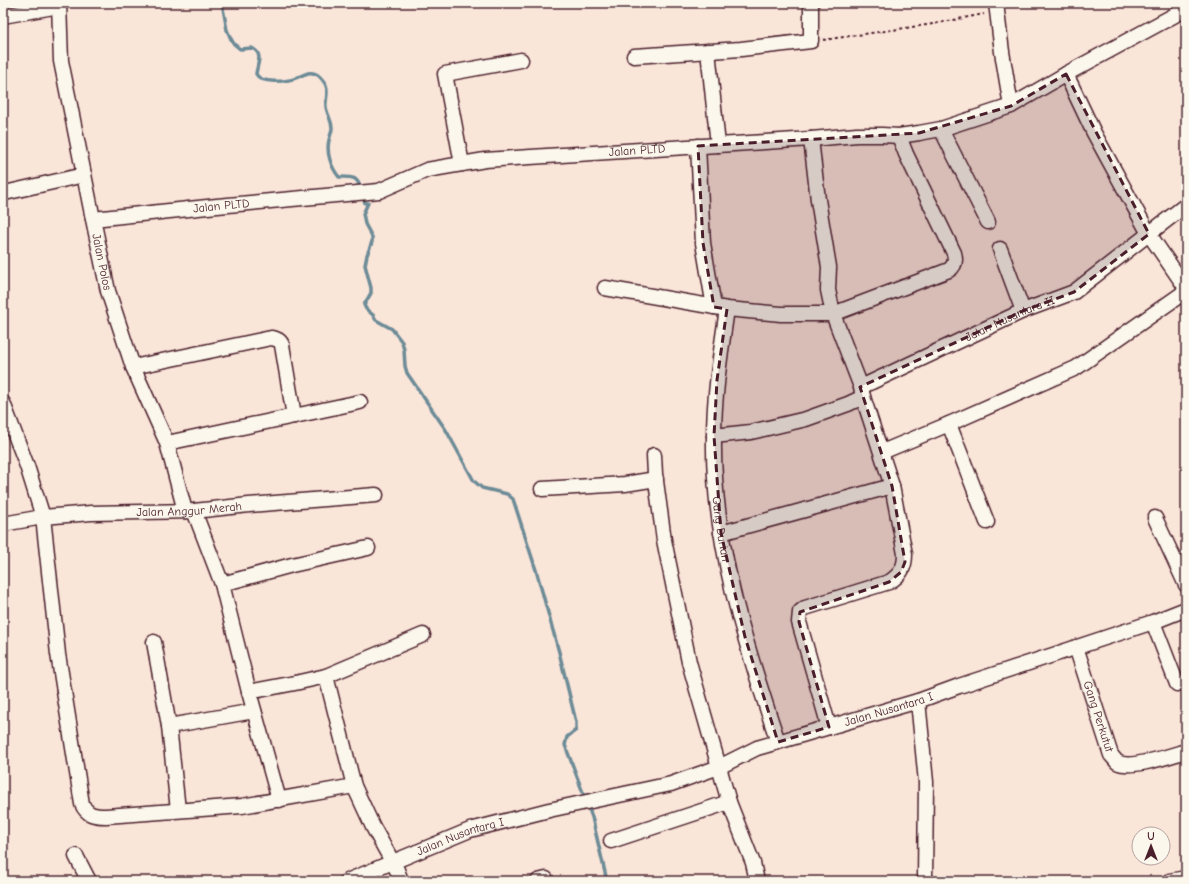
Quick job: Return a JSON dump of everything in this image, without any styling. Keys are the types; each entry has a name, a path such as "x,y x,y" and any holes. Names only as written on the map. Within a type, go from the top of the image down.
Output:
{"street":[{"path":"634,56 741,50 811,41 811,3"},
{"path":"3,16 59,5"},
{"name":"Jalan Polos","path":"59,5 61,61 108,291 133,367 167,443 189,511 222,584 278,800"},
{"path":"997,7 1004,68 1011,106"},
{"name":"Jalan PLTD","path":"93,219 379,191 427,170 486,160 857,135 900,136 941,129 1011,106 1066,74 1186,9"},
{"path":"708,51 718,145"},
{"path":"462,164 445,74 521,60"},
{"path":"1066,74 1094,134 1149,234 1186,288"},
{"path":"941,129 988,222"},
{"path":"605,288 721,308 781,314 833,314 952,268 955,261 954,253 906,154 900,136"},
{"path":"811,139 818,200 829,267 828,290 833,314 862,392 882,452 892,486 905,554 905,562 901,572 897,577 889,582 805,608 800,612 799,622 829,727"},
{"name":"Gang Durian","path":"698,146 703,243 721,308 714,436 716,484 721,533 730,585 742,630 778,742"},
{"path":"9,192 84,175"},
{"name":"Jalan Nusantara II","path":"714,436 752,432 806,419 848,404 862,392 1023,311 1074,292 1186,205"},
{"path":"1000,249 1023,311"},
{"path":"882,452 1076,368 1186,291"},
{"path":"133,367 275,338 281,342 282,345 294,416"},
{"path":"167,443 360,402"},
{"path":"4,409 27,466 43,517 58,654 82,804 85,810 89,814 96,816 242,806 354,786"},
{"path":"949,424 987,522"},
{"path":"654,454 664,540 689,662 729,802 753,864 757,881"},
{"path":"542,489 626,484 656,479"},
{"path":"721,533 892,486"},
{"name":"Jalan Anggur Merah","path":"3,524 43,517 91,513 189,511 376,495"},
{"path":"1155,518 1186,585"},
{"path":"222,584 292,565 368,548"},
{"name":"Jalan Nusantara I","path":"347,881 470,830 584,802 671,784 719,767 757,748 918,701 1153,622 1186,609"},
{"path":"1153,622 1177,684"},
{"path":"249,692 326,676 423,635"},
{"path":"154,642 169,726 178,810"},
{"name":"Gang Perkutut","path":"1076,648 1111,754 1117,762 1128,764 1145,762 1186,751"},
{"path":"326,676 354,786 401,881"},
{"path":"918,701 926,782 925,881"},
{"path":"169,726 254,711"},
{"path":"612,841 729,802"},
{"path":"76,856 89,881"},
{"path":"1169,881 1186,878"}],"path":[{"path":"811,41 933,24 997,7"}],"highlighted area":[{"path":"1066,74 1149,234 1074,292 1023,311 860,387 892,486 905,562 901,572 889,582 800,612 799,622 829,727 778,742 745,637 721,533 714,436 717,380 727,309 714,307 703,243 698,146 919,133 1011,106"}],"waterway":[{"path":"222,3 227,30 234,44 240,49 252,48 258,53 259,60 256,74 259,77 268,81 280,81 313,73 319,76 326,85 326,107 332,125 328,145 330,160 339,177 356,179 361,189"},
{"path":"363,195 365,203 368,203 363,214 365,224 372,237 372,242 365,265 371,293 364,305 376,320 392,329 402,342 407,373 446,430 474,481 482,488 507,494 513,499 536,570 559,652 576,722 576,730 567,737 565,745 585,798"},
{"path":"587,804 592,817 607,881"}]}
